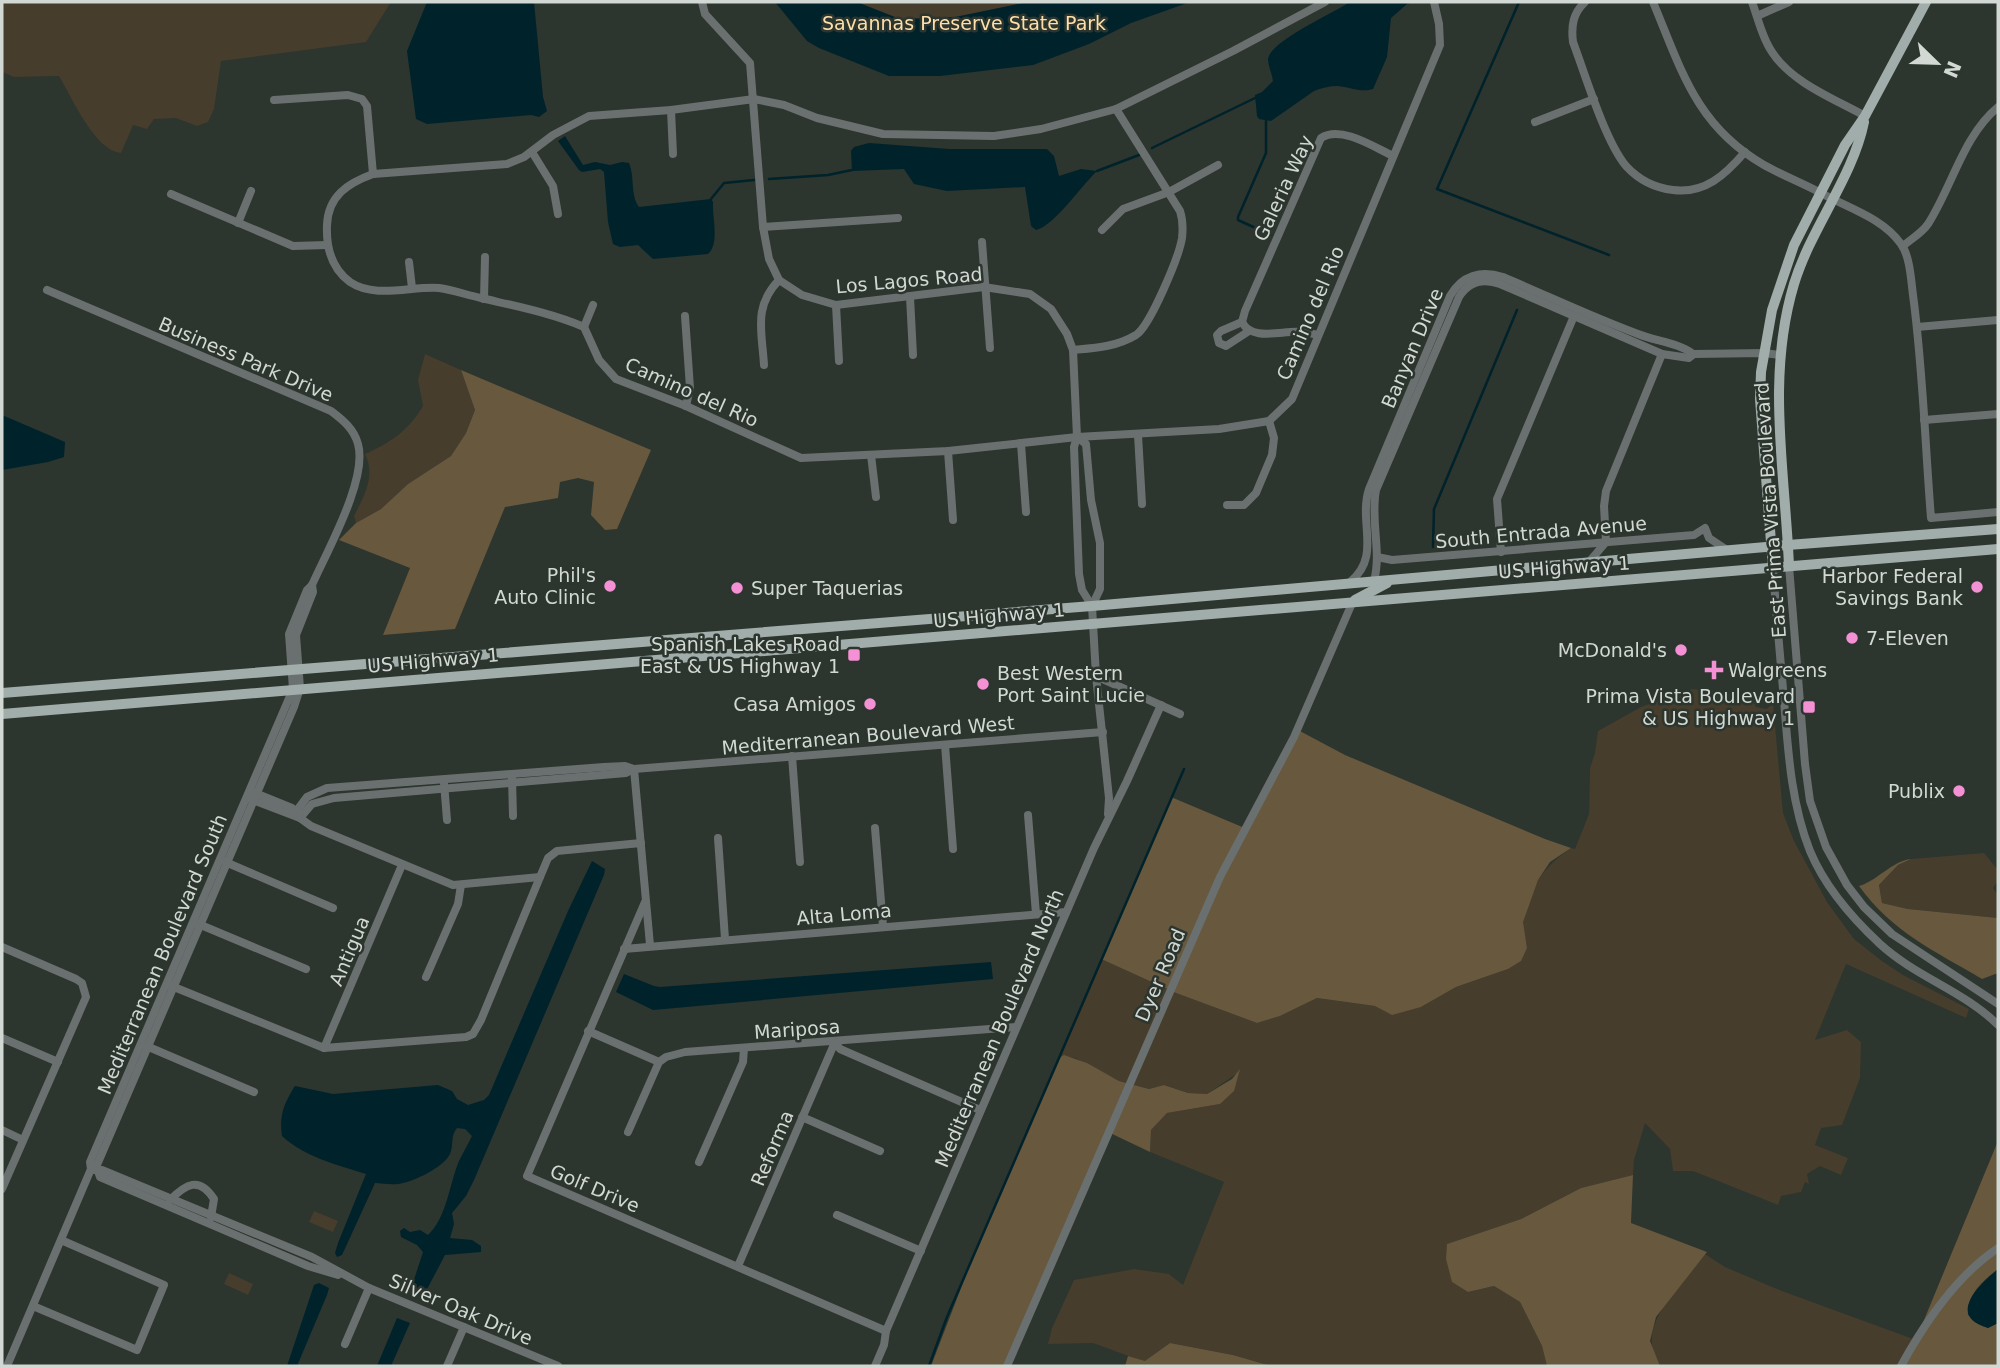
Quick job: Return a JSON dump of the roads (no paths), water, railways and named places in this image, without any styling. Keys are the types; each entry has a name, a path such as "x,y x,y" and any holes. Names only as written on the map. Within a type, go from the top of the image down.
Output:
{"main road":[{"name":"East Prima Vista Boulevard","path":"1773,568 1760,399 1764,353 1772,310 1794,245 1844,145 1865,116 1926,2"},
{"name":"East Prima Vista Boulevard","path":"1789,566 1777,401 1786,312 1816,229 1860,144 1865,116"},
{"name":"US Highway 1","path":"2,693 1092,606 1772,546 1998,529"},
{"name":"US Highway 1","path":"2,714 1998,549"},
{"path":"1353,601 1396,579"},
{"path":"1328,603 1374,581"},
{"path":"764,651 770,642 788,630"},
{"path":"736,653 752,642 758,633"}],"street":[{"path":"702,2 705,14 750,63 763,227 769,259 779,280 766,296 761,309 764,365"},
{"path":"593,305 583,327 568,320 442,289 381,290 357,286 337,268 327,245 327,221 333,202 352,182 373,174 498,166 517,161 553,135 589,116 671,110 754,99 883,134 994,136 1041,129 1116,109 1325,2"},
{"name":"Camino del Rio","path":"583,327 599,360 616,379 685,406 801,458 948,451 1077,437 1219,429 1269,421 1292,399 1440,45 1434,2"},
{"path":"1585,2 1574,16 1573,42 1616,152 1625,164 1646,182 1677,191 1707,186 1724,174 1745,152"},
{"path":"1653,2 1690,90 1714,124 1763,164 1870,218 1889,230 1903,246 1910,272 1917,327 1931,518 1998,512"},
{"path":"1752,2 1771,51 1784,66 1808,84 1865,116"},
{"path":"1757,16 1789,2"},
{"path":"274,100 348,95 362,99 367,106 373,174"},
{"path":"1535,122 1594,99"},
{"path":"1903,246 1926,227 1974,135 1998,107"},
{"path":"1073,350 1114,345 1135,336 1147,323 1182,239 1181,216 1169,192 1116,109"},
{"path":"671,110 674,154"},
{"name":"Galeria Way","path":"1242,322 1250,298 1321,138 1327,134 1340,134 1393,156"},
{"path":"532,152 553,186 558,214"},
{"path":"1102,230 1123,209 1169,192 1218,165"},
{"path":"238,223 251,191"},
{"path":"172,194 293,246 327,245"},
{"path":"763,227 898,218"},
{"path":"982,242 990,348"},
{"path":"484,299 485,257"},
{"path":"409,262 412,288"},
{"name":"Los Lagos Road","path":"779,280 802,295 836,305 984,287 1030,294 1051,309 1067,334 1073,350 1077,437 1073,447 1079,574 1082,590 1092,606"},
{"name":"Banyan Drive","path":"1349,583 1366,564 1372,540 1372,491 1457,292 1470,285 1485,281 1532,293 1694,354 1780,355"},
{"name":"Business Park Drive","path":"47,290 331,411 350,428 358,445 358,479 313,585 313,592 303,607 296,635 297,669"},
{"name":"Banyan Drive","path":"1532,293 1574,316 1662,354 1689,358 1694,354"},
{"path":"910,297 913,355"},
{"path":"836,305 839,360"},
{"path":"685,316 690,388 685,406"},
{"path":"1501,552 1497,499 1574,316"},
{"path":"1917,327 1998,320"},
{"path":"1249,331 1226,346 1219,343 1217,335 1221,331 1242,322 1249,331 1256,334 1300,331 1318,335"},
{"path":"1589,562 1606,542 1606,491 1662,354"},
{"path":"1924,420 1998,414"},
{"path":"1227,505 1244,505 1256,493 1275,446 1269,421"},
{"path":"1138,435 1142,504"},
{"name":"Los Lagos Road","path":"1077,437 1086,444 1091,500 1100,543 1100,589 1092,606"},
{"path":"1021,444 1026,512"},
{"path":"948,451 953,520"},
{"path":"871,455 876,497"},
{"name":"South Entrada Avenue","path":"1377,557 1392,560 1694,535 1705,528 1709,538 1727,550"},
{"name":"Banyan Drive","path":"1372,540 1377,557 1374,581"},
{"name":"East Prima Vista Boulevard","path":"1789,566 1805,764 1810,801 1826,847 1847,885 1864,907 1892,934 1996,1002"},
{"name":"East Prima Vista Boulevard","path":"1773,568 1789,761 1796,806 1811,852 1827,883 1854,919 1883,947 1984,1010 1998,1025"},
{"name":"Dyer Road","path":"1007,1366 1220,877 1294,737 1353,601"},
{"path":"1092,606 1108,816"},
{"name":"Mediterranean Boulevard South","path":"7,1366 61,1240 95,1170 144,1045 270,754 297,689 297,669"},
{"path":"1096,676 1180,714"},
{"name":"Mediterranean Boulevard North","path":"875,1366 884,1345 886,1331 980,1110 1108,816 1161,705"},
{"name":"Mediterranean Boulevard West","path":"296,815 322,800 444,784 626,773 634,769 1103,732"},
{"path":"945,745 953,849"},
{"path":"792,756 800,862"},
{"name":"Golf Drive","path":"634,769 650,945"},
{"path":"512,779 513,816"},
{"path":"444,784 447,820"},
{"path":"252,796 296,815 312,826 443,882 461,885 540,877"},
{"path":"1028,815 1036,914"},
{"path":"875,828 883,926"},
{"path":"718,838 725,939"},
{"path":"170,986 324,1048 466,1037 473,1034 481,1020 548,858 557,851 641,843"},
{"path":"223,862 333,908"},
{"name":"Antigua","path":"324,1048 402,865"},
{"path":"426,977 458,904 461,885"},
{"name":"Golf Drive","path":"645,902 527,1176 886,1331"},
{"name":"Alta Loma","path":"624,949 1066,912"},
{"path":"197,923 306,969"},
{"path":"2,947 76,979 82,983 85,990 84,1004 2,1189"},
{"path":"1984,1010 1996,1002"},
{"name":"Mariposa","path":"659,1062 666,1057 685,1052 1016,1027"},
{"path":"588,1031 659,1062 628,1132"},
{"path":"2,1038 58,1062"},
{"path":"835,1042 840,1049 980,1110"},
{"name":"Reforma","path":"738,1266 835,1042"},
{"path":"144,1045 254,1092"},
{"path":"699,1162 743,1062 744,1048"},
{"path":"802,1117 880,1151"},
{"path":"2,1130 23,1140"},
{"name":"Silver Oak Drive","path":"95,1170 100,1177 210,1219 308,1266 354,1280 558,1366"},
{"path":"169,1202 187,1185 197,1185 209,1192 214,1199 210,1219"},
{"path":"837,1215 921,1251"},
{"path":"33,1306 137,1350 164,1286 61,1240"},
{"path":"1901,1366 1934,1313 1982,1259 1998,1248"},
{"path":"345,1344 369,1288"},
{"path":"447,1366 464,1327"}],"water":[{"path":"427,2 534,2 543,97 547,111 539,117 531,115 427,124 416,119 407,51"},
{"path":"775,2 857,2 900,19 955,17 1028,2 1190,2 1131,23 1089,44 1033,65 940,76 889,76 807,41"},
{"path":"1350,2 1413,2 1391,18 1387,57 1373,89 1360,90 1338,86 1322,88 1271,121 1259,119 1255,95 1273,81 1268,59 1271,52 1291,36"},
{"path":"565,136 583,165 595,162 610,165 629,163 634,197 639,207 711,199 715,237 712,249 708,254 653,259 638,245 620,247 613,244 608,222 604,172 600,169 582,172 579,170 558,141"},
{"path":"869,143 949,149 1047,149 1054,156 1059,176 1081,169 1097,171 1059,214 1036,230 1031,226 1025,187 947,191 914,184 904,169 852,171 851,151 854,147"},
{"path":"2,415 65,442 64,457 2,470"},
{"path":"592,861 605,869 604,875 474,1180 466,1196 452,1213 454,1224 450,1238 472,1240 481,1246 481,1252 445,1255 425,1293 411,1289 423,1252 417,1245 401,1237 400,1231 404,1228 410,1232 420,1230 428,1235 439,1219 459,1161 472,1136 465,1129 457,1128 450,1154 434,1169 404,1183 375,1183 342,1255 337,1257 335,1253 338,1243 366,1174 311,1155 282,1136 283,1110 295,1086 333,1094 438,1085 452,1091 457,1099 468,1105 484,1100 489,1095"},
{"path":"991,962 993,979 653,1010 616,992 624,974 660,987"},
{"path":"1998,1269 1998,1323 1988,1328 1976,1323 1969,1316 1968,1308 1975,1292"},
{"path":"319,1283 329,1288 327,1295 297,1366 287,1366 314,1285"},
{"path":"397,1318 410,1323 391,1366 377,1366"}],"waterway":[{"path":"1519,2 1437,189 1609,255"},
{"path":"1152,148 1255,98"},
{"path":"1266,121 1266,153 1238,220 1271,235"},
{"path":"1097,171 1139,155"},
{"path":"769,179 828,175 852,170"},
{"path":"711,199 724,183 754,180"},
{"path":"1433,547 1434,509 1517,310"},
{"path":"929,1366 947,1317 1184,769"}],"place":[{"name":"Phil's Auto Clinic","path":"610,586"},
{"name":"Harbor Federal Savings Bank","path":"1977,587"},
{"name":"Super Taquerias","path":"737,588"},
{"name":"7-Eleven","path":"1852,638"},
{"name":"McDonald's","path":"1681,650"},
{"name":"Spanish Lakes Road East & US Highway 1","path":"854,655"},
{"name":"Walgreens","path":"1714,670"},
{"name":"Best Western Port Saint Lucie","path":"983,684"},
{"name":"Casa Amigos","path":"870,704"},
{"name":"Prima Vista Boulevard & US Highway 1","path":"1809,707"},
{"name":"Publix","path":"1959,791"}],"park label":[{"name":"Savannas Preserve State Park","path":"964,23"}]}
